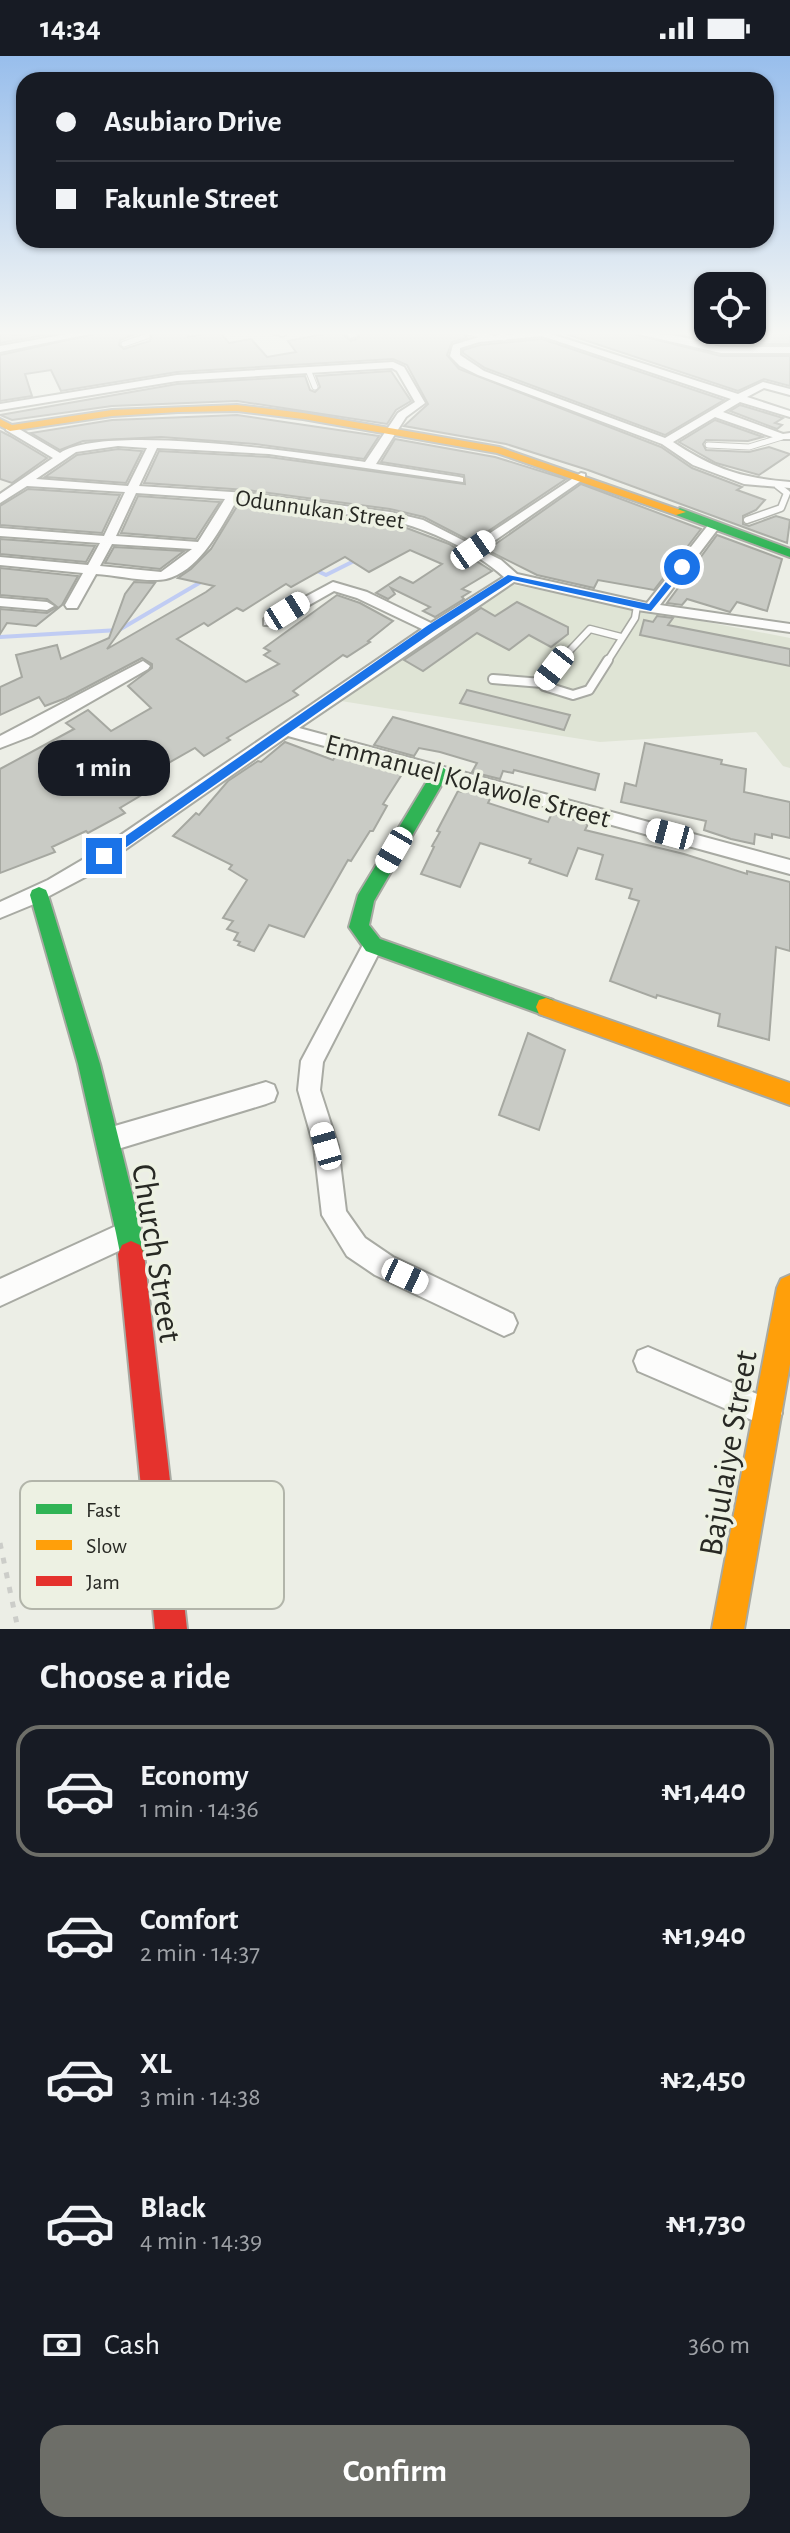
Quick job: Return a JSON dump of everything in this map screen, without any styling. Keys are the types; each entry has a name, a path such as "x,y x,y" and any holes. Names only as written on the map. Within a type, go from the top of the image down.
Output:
{"street":[{"path":"368,467 402,415 418,404"},
{"path":"565,404 666,442 697,463 748,482 784,486"},
{"path":"666,442 729,404"},
{"path":"759,404 790,414"},
{"path":"5,425 112,413 213,407 256,410 392,432 494,449 581,476 790,553"},
{"path":"715,413 786,436"},
{"path":"5,425 59,457"},
{"path":"0,499 73,449 118,443 269,451 459,480"},
{"path":"72,605 109,538 154,444"},
{"path":"473,550 581,476"},
{"name":"Odunnukan Street","path":"22,482 130,492 233,496 358,511 423,526 496,563 512,577 644,607 790,628"},
{"path":"0,561 163,576 181,565 200,546 233,496"},
{"path":"644,607 713,527"},
{"path":"0,532 200,546"},
{"path":"0,910 39,895 104,856 430,628 512,577"},
{"path":"269,622 333,586 362,595 430,628"},
{"path":"0,602 47,606"},
{"path":"0,742 25,732 143,666"},
{"name":"Emmanuel Kolawole Street","path":"286,730 790,867"},
{"path":"441,772 365,900 359,927 373,945 790,1094"},
{"name":"Church Street","path":"39,895 89,1064 129,1233 155,1481"},
{"path":"373,945 312,1061 309,1090 326,1146 334,1215 356,1247 384,1266 504,1323"},
{"path":"108,1140 266,1093"},
{"path":"0,1293 129,1233"},
{"name":"Bajulaiye Street","path":"728,1629 760,1441 768,1413 781,1321 790,1288"},
{"path":"648,1361 768,1413"},
{"name":"Church Street","path":"169,1609 171,1629"}],"lane":[{"path":"708,445 749,447 786,436"},
{"path":"747,520 781,508 787,493 784,486"},
{"path":"542,683 546,689 573,695 589,690 621,637 644,607"},
{"path":"542,683 590,629 621,637"},
{"path":"493,679 542,683"}],"path":[{"path":"0,1543 18,1629"}],"shaded area":[{"path":"509,584 790,638 790,768 783,766 756,732 600,742 341,701 367,677"}],"building":[{"path":"60,404 152,404 112,406 12,420 0,415"},
{"path":"259,404 405,404 396,410 387,424"},
{"path":"428,404 551,404 661,447 692,468 742,487 737,490 765,500 756,510 743,516 743,524 749,526 776,516 790,520 787,543 588,470 506,444 404,426"},
{"path":"583,404 717,404 665,435"},
{"path":"740,405 783,418 775,423 782,425 777,429 730,411"},
{"path":"237,415 379,436 364,459 255,444 161,437 83,441 60,450 31,433 112,420"},
{"path":"715,420 763,437 748,441 706,440 703,444 706,450 749,452 769,447 790,454 759,475 716,463 679,442"},
{"path":"0,431 47,458 12,483 0,479"},
{"path":"395,439 495,457 566,479 472,542 424,517 390,509 247,490 144,483 159,451 269,457 465,484 464,475 381,462"},
{"path":"118,449 142,451 126,483 45,477 77,455"},
{"path":"581,484 701,529 654,590 598,580 594,588 537,575 487,550"},
{"path":"28,489 120,495 102,533 0,525 0,506"},
{"path":"138,496 220,502 196,539 121,533"},
{"path":"239,503 404,527 449,544 492,571 462,589 470,592 435,617 423,611 430,607 391,588 395,594 388,599 376,593 400,577 413,583 442,564 410,550 369,572 345,557 291,587 286,584 243,611 237,608 208,626 204,623 177,639 246,682 279,664 264,655 270,651 264,648 337,595 360,603 393,621 370,642 347,657 343,655 293,691 298,695 227,738 230,740 204,756 195,748 149,774 160,784 120,808 125,813 88,833 86,831 52,847 55,852 0,873 0,769 74,729 66,723 88,710 111,731 151,708 128,686 152,668 152,664 142,658 66,698 45,706 39,697 0,715 0,687 22,677 16,655 57,645 61,659 109,638 125,594 134,582 155,583 107,649 206,592 214,586 178,578 211,549"},
{"path":"717,535 782,559 767,611 737,602 730,612 687,599 682,605 667,603"},
{"path":"0,539 95,546 86,562 0,554"},
{"path":"114,547 184,551 160,569 105,563"},
{"path":"0,568 78,576 62,605 36,626 7,623 0,634 0,609 47,613 57,607 47,599 0,595"},
{"path":"517,602 568,627 568,634 551,647 529,635 509,650 477,633 423,671 404,660 481,608 495,616"},
{"path":"657,616 673,618 668,625 790,649 790,666 640,635 644,620 653,622"},
{"path":"467,690 570,715 564,730 460,703"},
{"path":"393,717 599,774 595,790 514,770 513,773 503,771 500,779 472,772 477,763 440,752 419,748 414,756 374,745"},
{"path":"285,742 333,760 338,753 404,771 383,804 387,806 373,831 370,831 351,861 348,860 304,937 269,925 254,951 238,945 240,942 234,940 238,933 227,929 233,921 223,918 247,880 229,869 232,865 173,836 196,813 199,815 228,781 261,762"},
{"path":"645,743 722,760 721,764 746,769 744,792 790,802 790,838 755,834 754,844 704,830 706,821 621,802 625,783 636,786"},
{"path":"464,787 492,795 488,803 548,822 552,813 588,824 585,830 684,854 747,874 747,871 790,882 790,951 776,947 769,1040 718,1026 720,1014 657,995 656,998 610,981 639,901 629,898 632,889 596,879 603,855 578,848 567,876 529,863 531,859 480,843 460,887 421,874 440,832 437,831 458,791 462,792"},
{"path":"528,1033 565,1050 539,1130 499,1115"}],"waterway":[{"path":"313,569 326,575 358,559"},
{"path":"0,637 119,630 206,579"}],"traffic: fast":[{"path":"680,512 790,553"},
{"path":"441,772 365,900 359,927 373,945 546,1007"},
{"path":"39,895 89,1064 129,1233 131,1254"}],"traffic: slow":[{"path":"0,422 10,428 112,413 178,409 237,408 303,416 499,450 680,512"},
{"path":"546,1007 790,1094"},
{"path":"728,1629 790,1288"}],"traffic: jam":[{"path":"131,1254 155,1481"},
{"path":"169,1609 171,1629"}],"route":[{"path":"104,856 430,628 512,577 651,608 682,567"}]}
